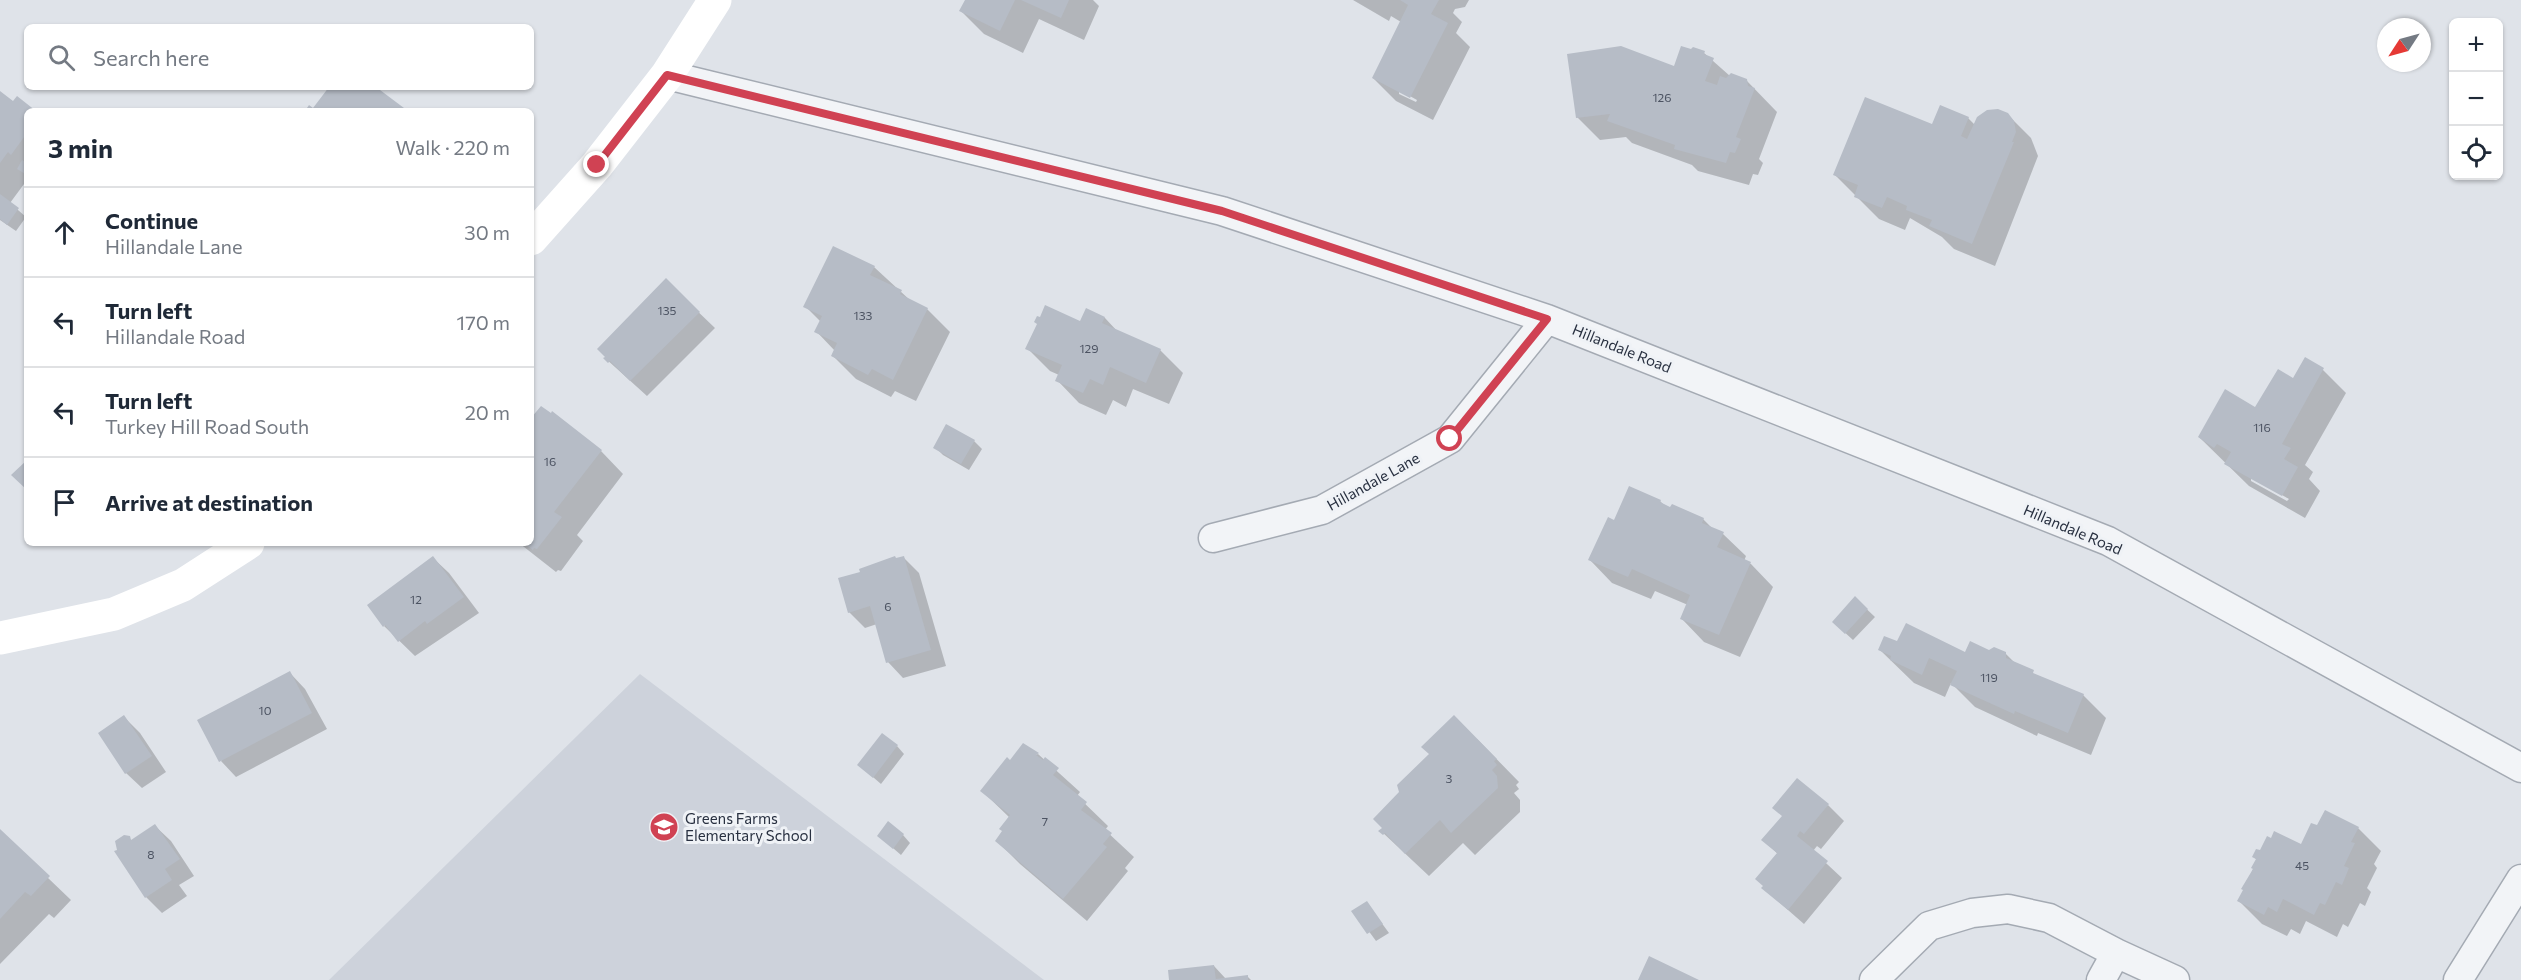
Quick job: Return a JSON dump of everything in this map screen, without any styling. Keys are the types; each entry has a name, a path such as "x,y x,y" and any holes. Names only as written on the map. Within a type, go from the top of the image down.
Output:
{"street":[{"path":"534,236 597,165 667,75 715,0"},
{"name":"Hillandale Road","path":"667,75 1222,211 1547,319 2108,541 2521,768"},
{"name":"Hillandale Lane","path":"1214,538 1322,510 1450,439 1547,319"},
{"path":"0,638 114,614 183,585 243,546"},
{"path":"2458,980 2521,879"},
{"path":"1874,980 1929,926 1972,913 2007,909 2049,918 2116,953 2175,980"},
{"path":"2101,980 2116,953"}],"shaded area":[{"name":"Greens Farms Elementary School","path":"640,674 1044,980 329,980"}],"building":[{"path":"965,0 1015,0 1000,31 959,11"},
{"path":"1021,0 1069,0 1061,18"},
{"path":"1400,0 1439,0 1431,14 1448,23 1410,98 1372,78 1408,5"},
{"path":"1621,46 1674,66 1681,46 1691,49 1693,47 1705,51 1704,54 1714,58 1705,81 1717,85 1720,76 1726,78 1731,73 1747,79 1748,86 1755,88 1736,137 1741,139 1735,153 1730,152 1726,163 1674,149 1675,145 1607,121 1610,114 1576,118 1567,54"},
{"path":"327,90 380,90 404,108 313,108"},
{"path":"0,91 13,101 17,96 32,108 24,108 24,137 11,155 8,152 0,163"},
{"path":"1865,97 1932,124 1940,105 1969,117 1961,136 1967,139 1977,117 1987,110 1998,109 2008,113 2014,121 2016,132 2012,142 2014,142 1972,244 1929,226 1932,220 1906,210 1907,206 1887,197 1882,208 1854,197 1858,185 1833,175"},
{"path":"22,160 24,161 24,173 17,169"},
{"path":"0,194 19,208 7,225 0,219"},
{"path":"833,246 875,266 870,275 902,290 900,294 928,308 893,380 872,369 868,375 831,356 837,343 814,332 822,316 803,307"},
{"path":"666,278 700,312 630,381 610,361 608,363 597,349"},
{"path":"1045,305 1080,321 1086,308 1105,317 1102,323 1161,349 1146,383 1110,367 1103,385 1090,379 1083,393 1055,381 1062,365 1025,349 1037,324 1034,322 1037,316 1040,317"},
{"path":"2305,357 2324,368 2282,444 2291,448 2284,459 2298,467 2282,496 2224,464 2231,452 2217,444 2214,448 2198,437 2225,389 2255,407 2278,369 2293,378"},
{"path":"541,406 551,413 552,411 602,450 554,512 562,517 537,549 533,550 528,546 534,546 534,414"},
{"path":"946,424 975,440 961,464 933,448"},
{"path":"24,463 24,487 11,475"},
{"path":"1629,486 1661,500 1660,502 1670,507 1672,504 1704,518 1702,523 1724,532 1717,547 1751,562 1719,635 1680,619 1690,595 1632,569 1628,577 1588,560 1608,517 1614,520"},
{"path":"433,556 464,597 427,624 425,621 398,642 385,625 383,627 367,605"},
{"path":"895,556 896,558 904,556 931,650 886,663 870,606 848,613 838,578 860,572 859,569"},
{"path":"1855,596 1868,609 1845,634 1832,622"},
{"path":"1906,623 1965,652 1970,641 1989,650 1994,647 2006,652 2006,658 2034,670 2033,673 2084,694 2068,733 2015,711 2014,714 1950,685 1957,671 1929,658 1922,675 1890,660 1891,656 1878,650 1884,636 1897,641"},
{"path":"290,671 312,713 219,762 197,720"},
{"path":"124,715 152,756 125,774 98,733"},
{"path":"1454,715 1497,759 1494,761 1497,765 1492,770 1497,776 1498,788 1451,833 1440,820 1405,854 1385,833 1383,835 1378,831 1382,828 1373,819 1399,792 1397,785 1429,754 1421,747"},
{"path":"882,733 898,745 873,778 857,765"},
{"path":"1023,743 1039,753 1036,755 1043,760 1045,757 1059,768 1053,775 1087,802 1081,810 1112,833 1103,844 1107,847 1063,899 995,841 1002,831 999,829 1010,815 980,791 1007,757 1010,760"},
{"path":"1797,778 1829,804 1804,834 1800,831 1797,836 1828,861 1788,910 1761,888 1763,886 1755,879 1777,853 1761,840 1782,816 1772,808"},
{"path":"2325,810 2359,827 2351,842 2355,843 2344,866 2349,868 2342,885 2336,882 2325,905 2320,903 2314,915 2283,899 2277,912 2268,907 2264,915 2237,901 2253,869 2251,868 2256,859 2252,857 2256,849 2260,850 2267,836 2271,838 2274,831 2301,844 2311,823 2317,825"},
{"path":"888,821 904,834 893,849 877,836"},
{"path":"155,824 180,859 165,869 172,880 145,898 114,851 117,850 115,841 124,835 130,836 131,840"},
{"path":"0,829 50,876 31,896 25,892 0,919"},
{"path":"1367,901 1383,924 1367,934 1351,911"},
{"path":"1649,956 1699,980 1638,980"},
{"path":"1214,965 1216,980 1169,980 1168,970"},
{"path":"1248,975 1248,980 1216,980 1216,979"}],"place":[{"name":"Greens Farms Elementary School","path":"664,827"}],"route":[{"path":"597,165 667,75 1222,211 1547,319 1450,439"}]}
